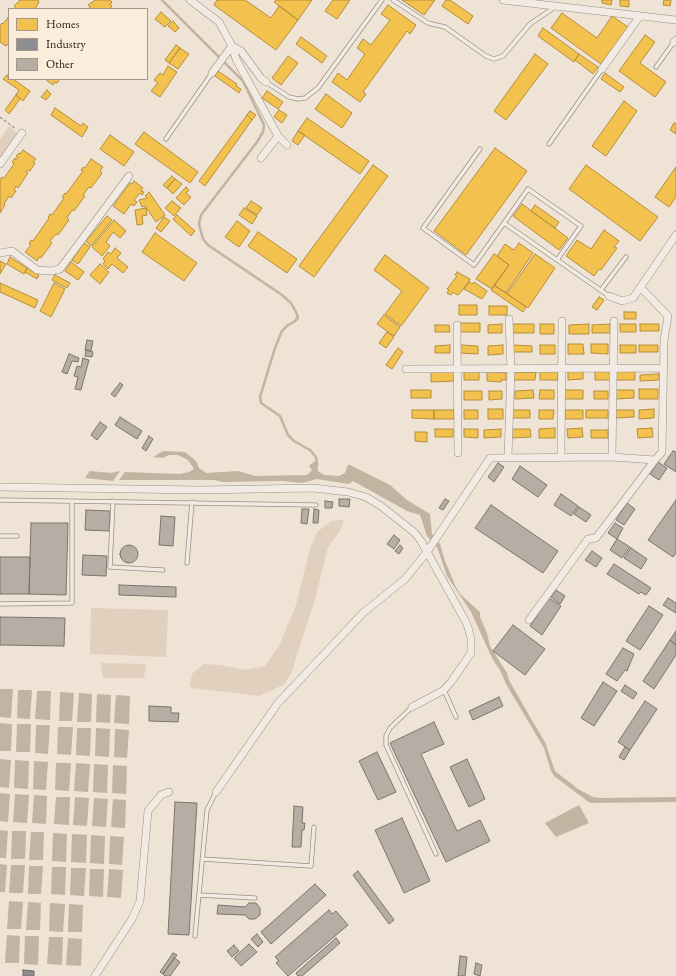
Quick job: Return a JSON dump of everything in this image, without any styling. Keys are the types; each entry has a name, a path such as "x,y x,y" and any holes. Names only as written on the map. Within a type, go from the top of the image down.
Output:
{"street":[{"path":"190,0 219,22 232,46 236,59 270,118 278,136 287,145"},
{"path":"503,0 676,20"},
{"path":"602,69 640,16"},
{"path":"212,73 232,46"},
{"path":"232,46 241,51 261,78 266,82"},
{"path":"0,164 22,133"},
{"path":"261,158 278,136"},
{"path":"0,253 12,252 37,270 51,271 60,269 129,176"},
{"path":"609,296 622,301 633,298 676,235"},
{"path":"529,620 588,539 596,538 662,452 664,340 668,316 640,288"},
{"path":"508,457 511,369 509,319"},
{"path":"561,456 562,321"},
{"path":"612,456 614,321"},
{"path":"457,325 459,370 458,453"},
{"path":"406,369 459,370 663,368"},
{"path":"216,792 278,703 363,613 406,579 427,552 490,458 612,456 655,460"},
{"path":"0,486 200,490 313,488 348,492 366,497 381,506 415,533 467,624 471,638 471,653 463,667 444,690 412,707"},
{"path":"95,976 132,919 140,901 148,811 161,795 170,792"}],"lane":[{"path":"266,82 289,96 298,99 305,98 318,88 382,0"},
{"path":"393,0 428,23 445,27 486,56 494,59 503,56 530,24 556,6"},
{"path":"656,67 675,41"},
{"path":"549,144 602,69"},
{"path":"166,139 212,73"},
{"path":"480,150 423,228 474,265 528,189 581,226 557,260"},
{"path":"504,223 609,296"},
{"path":"601,290 626,257"},
{"path":"0,500 316,505"},
{"path":"0,604 72,603 72,501"},
{"path":"113,501 110,566 163,570"},
{"path":"187,563 192,502"},
{"path":"0,536 17,536"},
{"path":"444,690 456,717"},
{"path":"412,707 390,728 386,736 386,745 436,854"},
{"path":"195,936 207,810 216,792"},
{"path":"202,859 311,866 314,827"},
{"path":"199,895 255,898"}],"path":[{"path":"0,117 22,133"}],"shaded area":[{"path":"9,126 18,134 0,158 0,139"},
{"path":"163,451 185,452 196,461 199,468 206,473 238,471 255,476 307,475 312,470 309,466 315,461 317,462 318,471 324,475 339,476 345,473 348,465 350,465 390,485 407,500 430,514 432,534 440,544 445,561 456,587 460,594 480,612 480,617 487,633 490,646 507,673 509,680 545,742 555,771 578,789 593,797 676,797 676,802 590,803 554,776 544,748 492,658 471,612 447,576 437,547 427,536 420,515 407,511 353,481 349,484 317,479 302,483 283,481 222,482 215,480 119,480 125,472 180,474 194,469 188,460 178,455 169,455 163,458 153,457"},
{"path":"90,471 111,473 120,471 113,481 85,478"},
{"path":"344,520 340,531 328,547 315,599 291,674 283,685 260,696 192,688 190,685 192,674 204,664 246,670 265,666 280,644 296,605 310,549 317,532 332,521"},
{"path":"91,608 168,610 166,657 90,654"},
{"path":"101,663 146,664 144,678 103,678"},
{"path":"0,689 13,689 11,718 0,717"},
{"path":"18,690 32,690 30,719 17,718"},
{"path":"37,691 51,691 50,720 35,719"},
{"path":"60,692 74,693 72,721 59,721"},
{"path":"79,693 92,694 91,722 77,722"},
{"path":"97,694 111,695 110,723 96,722"},
{"path":"116,695 130,696 129,724 114,723"},
{"path":"0,723 12,724 11,751 0,751"},
{"path":"17,724 31,724 30,752 16,752"},
{"path":"36,725 50,725 48,754 35,753"},
{"path":"58,727 73,727 71,755 57,754"},
{"path":"77,728 91,728 90,756 76,755"},
{"path":"96,728 110,729 109,757 95,756"},
{"path":"115,729 129,730 127,758 114,757"},
{"path":"0,759 11,760 9,788 0,787"},
{"path":"15,760 29,761 28,789 14,788"},
{"path":"34,761 48,762 46,790 33,789"},
{"path":"56,763 71,763 69,791 55,790"},
{"path":"76,763 90,764 88,792 74,791"},
{"path":"94,764 108,765 107,793 93,792"},
{"path":"113,765 127,766 126,794 112,793"},
{"path":"0,793 10,794 8,822 0,821"},
{"path":"15,794 29,795 27,823 13,822"},
{"path":"34,795 47,796 46,824 32,823"},
{"path":"56,797 70,797 69,825 54,824"},
{"path":"75,797 89,798 87,826 73,825"},
{"path":"94,798 108,799 106,827 92,826"},
{"path":"113,799 126,800 125,828 111,827"},
{"path":"579,805 589,823 556,837 545,823"},
{"path":"0,830 8,831 6,858 0,858"},
{"path":"12,831 26,831 25,859 11,859"},
{"path":"31,832 44,832 43,860 29,860"},
{"path":"53,833 67,834 66,862 52,861"},
{"path":"72,834 87,835 86,863 71,862"},
{"path":"91,835 105,836 104,864 90,863"},
{"path":"110,836 124,837 122,865 109,864"},
{"path":"0,864 7,865 5,892 0,892"},
{"path":"11,865 25,865 23,893 9,893"},
{"path":"29,866 43,866 41,894 28,894"},
{"path":"52,867 66,867 65,895 51,894"},
{"path":"71,868 86,868 84,896 70,895"},
{"path":"90,869 104,869 103,897 89,896"},
{"path":"109,869 123,870 121,898 107,897"},
{"path":"9,901 23,902 21,929 7,929"},
{"path":"28,902 41,903 40,930 26,930"},
{"path":"50,903 65,904 63,932 49,931"},
{"path":"69,904 83,905 82,932 68,932"},
{"path":"7,935 20,936 19,963 5,963"},
{"path":"25,936 39,936 38,965 24,964"},
{"path":"49,937 63,937 62,965 47,964"},
{"path":"68,938 82,939 81,966 66,965"}],"building: Homes":[{"path":"20,0 38,0 39,2 36,8 14,8 14,6"},
{"path":"95,0 110,0 112,2 110,5 112,6 111,8 90,8 88,5"},
{"path":"217,0 245,0 271,18 279,6 298,20 276,50 214,5"},
{"path":"276,0 312,0 298,20 274,2"},
{"path":"333,0 350,0 337,19 325,11"},
{"path":"402,0 435,0 424,15"},
{"path":"446,0 450,0 473,16 468,24 442,6"},
{"path":"602,0 612,0 611,5 602,3"},
{"path":"620,0 629,0 629,7 620,6"},
{"path":"664,0 671,0 670,6 663,5"},
{"path":"388,5 416,25 410,34 407,31 363,92 366,94 360,102 332,82 338,73 347,80 365,54 357,48 363,39 371,45 390,20 381,14"},
{"path":"161,12 171,21 165,27 155,19"},
{"path":"562,13 597,38 612,16 628,27 601,64 551,28"},
{"path":"8,17 8,44 6,46 0,42 0,26 2,23 3,24"},
{"path":"173,21 179,28 175,32 168,26"},
{"path":"543,28 579,54 574,62 538,36"},
{"path":"645,35 655,42 640,63 666,82 655,97 619,71"},
{"path":"301,37 327,56 322,63 296,44"},
{"path":"176,45 180,48 169,63 165,60"},
{"path":"180,48 189,54 178,69 169,63"},
{"path":"535,54 548,64 506,120 494,111"},
{"path":"579,54 598,67 593,74 575,60"},
{"path":"288,56 298,63 281,85 272,78"},
{"path":"168,66 177,72 160,97 151,91 158,83 154,80 160,73 163,75"},
{"path":"218,71 237,84 236,86 241,89 239,93 215,76"},
{"path":"605,73 624,87 620,92 601,79"},
{"path":"7,75 8,80 14,80 30,91 23,101 16,95 19,90 3,79"},
{"path":"46,80 59,80 53,85"},
{"path":"47,90 51,94 46,100 41,97"},
{"path":"267,91 283,102 278,109 262,98"},
{"path":"326,94 352,113 342,128 315,109"},
{"path":"16,95 20,99 9,114 5,110"},
{"path":"624,101 637,111 606,156 592,146"},
{"path":"55,108 81,126 83,123 88,127 82,137 51,115"},
{"path":"279,110 287,115 282,123 274,117"},
{"path":"250,111 256,115 252,120 247,115"},
{"path":"247,115 252,120 205,186 199,181"},
{"path":"307,118 369,161 360,174 298,131"},
{"path":"674,123 676,124 676,134 670,130"},
{"path":"298,131 305,135 298,145 292,141"},
{"path":"144,132 198,172 190,183 135,144"},
{"path":"110,135 134,152 124,166 100,149"},
{"path":"495,148 527,171 466,255 434,231"},
{"path":"23,150 36,159 33,162 35,163 30,171 28,170 26,172 28,173 18,188 16,186 14,190 16,191 11,198 9,196 0,213 0,179 2,177 4,178 14,164 12,162 18,157 16,156"},
{"path":"91,159 103,167 100,171 102,173 91,188 89,187 83,195 85,196 67,218 69,220 58,235 56,234 50,241 52,243 37,261 25,252 31,245 29,244 31,240 33,241 49,218 48,217 50,214 52,215 64,198 62,197 65,193 66,194 83,171 81,170 83,167 85,168"},
{"path":"373,165 388,176 314,277 299,266"},
{"path":"586,165 658,217 640,241 569,189"},
{"path":"676,167 676,197 669,207 655,197"},
{"path":"172,176 175,179 167,188 163,185"},
{"path":"175,179 182,184 173,194 167,188"},
{"path":"134,181 143,188 141,191 144,192 142,195 140,193 134,200 137,202 134,206 131,204 124,214 113,206 130,183 132,184"},
{"path":"186,187 189,190 186,193 191,197 184,205 176,198"},
{"path":"149,192 165,215 156,222 145,206 142,207 139,200 147,198 145,196"},
{"path":"172,201 181,208 174,216 165,208"},
{"path":"251,201 262,208 257,215 246,208"},
{"path":"522,204 568,238 559,250 513,216"},
{"path":"535,205 559,222 555,228 531,211"},
{"path":"146,208 147,215 142,216 143,224 137,225 135,210"},
{"path":"244,208 257,216 252,224 239,215"},
{"path":"177,215 195,231 191,236 173,219"},
{"path":"107,216 112,220 91,246 86,241"},
{"path":"164,217 170,221 161,232 156,228"},
{"path":"114,220 126,231 120,238 113,232 106,242 110,246 102,256 92,247"},
{"path":"237,221 250,231 239,247 225,237"},
{"path":"604,230 619,241 614,247 617,248 601,270 599,269 594,276 566,256 577,240 591,249"},
{"path":"258,232 297,259 287,273 248,246"},
{"path":"155,233 197,263 184,281 142,252"},
{"path":"84,243 90,247 78,264 72,260"},
{"path":"519,243 533,253 506,293 494,285 509,265 497,256 505,244 514,250"},
{"path":"115,248 121,253 117,258 128,267 123,273 112,264 108,269 103,264 105,261 103,259 108,252 111,254"},
{"path":"494,254 509,265 492,289 476,279"},
{"path":"535,254 555,268 528,308 507,294"},
{"path":"385,255 429,288 401,326 385,314 402,291 374,270"},
{"path":"10,257 27,268 24,274 7,264"},
{"path":"0,261 6,264 0,274"},
{"path":"71,262 84,272 78,280 65,271"},
{"path":"100,264 109,272 100,284 90,275"},
{"path":"27,268 39,275 37,279 25,272"},
{"path":"457,272 470,279 459,294 457,295 453,292 451,295 447,293 449,290 447,289 457,276 455,275"},
{"path":"55,275 70,283 67,288 52,280"},
{"path":"469,282 472,284 474,282 487,291 482,299 464,289"},
{"path":"0,283 38,300 35,308 0,292"},
{"path":"54,283 65,289 51,317 40,311"},
{"path":"494,285 526,307 523,312 491,290"},
{"path":"599,297 604,300 597,310 592,307"},
{"path":"459,305 477,305 477,315 459,315"},
{"path":"489,306 507,306 507,315 489,315"},
{"path":"624,312 636,312 636,319 624,319"},
{"path":"384,315 400,327 394,336 377,324"},
{"path":"460,323 480,323 480,332 460,332"},
{"path":"502,324 502,333 488,333 488,325"},
{"path":"512,324 534,324 534,333 512,333"},
{"path":"540,324 554,324 554,334 540,334"},
{"path":"589,324 589,334 569,334 569,325"},
{"path":"610,324 610,333 592,333 592,325"},
{"path":"620,324 636,324 636,332 620,332"},
{"path":"640,324 659,324 659,331 640,331"},
{"path":"435,325 449,325 450,332 435,332"},
{"path":"387,332 394,337 386,348 379,343"},
{"path":"568,344 583,344 584,354 568,354"},
{"path":"591,344 608,344 608,354 591,353"},
{"path":"450,345 450,353 435,353 435,346"},
{"path":"461,345 478,346 478,354 460,353"},
{"path":"503,345 503,354 488,355 488,346"},
{"path":"513,345 532,346 532,352 513,352"},
{"path":"540,345 555,345 555,354 540,354"},
{"path":"620,345 636,345 636,353 620,353"},
{"path":"639,345 658,345 658,352 639,352"},
{"path":"398,348 403,352 392,369 386,365"},
{"path":"540,371 558,371 558,380 540,380"},
{"path":"568,371 583,371 583,379 568,380"},
{"path":"595,371 611,372 611,380 595,380"},
{"path":"615,371 635,371 635,380 615,380"},
{"path":"431,372 454,372 454,381 431,382"},
{"path":"464,372 479,372 479,380 464,380"},
{"path":"487,372 506,373 506,380 501,380 501,382 487,381"},
{"path":"513,372 536,372 535,380 512,380"},
{"path":"659,374 659,380 640,381 640,375"},
{"path":"639,389 658,389 658,399 639,399"},
{"path":"411,390 431,390 431,398 411,398"},
{"path":"533,390 534,398 515,399 515,391"},
{"path":"540,390 554,390 554,399 539,399"},
{"path":"564,390 583,390 583,399 564,399"},
{"path":"616,390 634,390 634,398 616,399"},
{"path":"464,391 482,391 482,400 464,400"},
{"path":"489,391 502,391 502,399 489,400"},
{"path":"594,391 608,391 608,399 594,399"},
{"path":"488,409 503,409 503,419 488,419"},
{"path":"654,409 654,418 639,419 639,410"},
{"path":"412,410 434,410 434,419 412,418"},
{"path":"434,410 454,410 454,419 434,419"},
{"path":"464,410 478,410 478,419 464,419"},
{"path":"511,410 530,410 530,418 512,418"},
{"path":"539,410 554,410 553,419 539,419"},
{"path":"565,410 583,410 583,419 565,419"},
{"path":"586,410 608,410 608,418 586,418"},
{"path":"615,410 634,410 634,417 616,418"},
{"path":"555,428 555,438 539,438 539,429"},
{"path":"582,428 583,437 568,438 567,429"},
{"path":"652,428 653,437 638,438 637,429"},
{"path":"435,429 453,429 453,437 435,437"},
{"path":"464,429 478,429 478,438 464,437"},
{"path":"501,429 501,437 484,438 484,430"},
{"path":"512,429 530,429 531,437 512,438"},
{"path":"591,430 608,430 608,438 591,438"},
{"path":"415,432 427,432 427,442 415,441"}],"building: Industry":[{"path":"23,970 34,971 34,976 23,976"}],"building: Other":[{"path":"87,340 93,341 91,351 85,350"},
{"path":"86,350 93,352 92,357 85,356"},
{"path":"69,354 79,358 78,362 72,361 67,374 62,372"},
{"path":"83,358 89,360 81,390 75,389 78,377 74,376 77,366 81,367"},
{"path":"120,383 123,385 115,397 111,394"},
{"path":"120,417 142,431 137,439 115,425"},
{"path":"100,422 107,427 97,440 91,435"},
{"path":"149,436 153,439 146,451 142,448"},
{"path":"673,451 676,452 676,472 664,464"},
{"path":"658,462 667,468 659,480 650,474"},
{"path":"498,463 504,467 494,482 488,477"},
{"path":"520,466 547,485 538,497 512,479"},
{"path":"561,494 578,506 571,516 554,505"},
{"path":"339,499 350,499 349,507 339,506"},
{"path":"445,499 449,501 443,510 439,508"},
{"path":"676,500 676,553 673,557 648,540"},
{"path":"325,501 333,502 332,508 325,508"},
{"path":"627,503 635,509 624,525 616,520"},
{"path":"491,505 558,551 543,573 475,528"},
{"path":"579,507 591,515 586,522 574,514"},
{"path":"302,509 309,509 307,524 301,523"},
{"path":"314,509 319,510 318,523 313,523"},
{"path":"86,510 110,511 109,531 85,530"},
{"path":"161,516 175,517 173,546 159,545"},
{"path":"31,523 68,523 66,595 29,594"},
{"path":"615,523 623,528 617,539 608,533"},
{"path":"394,535 400,540 394,549 387,544"},
{"path":"617,539 630,547 622,558 610,550"},
{"path":"125,545 133,545 138,550 136,561 133,563 125,563 120,558 120,550"},
{"path":"400,545 403,548 399,554 395,551"},
{"path":"631,548 647,559 641,569 624,558"},
{"path":"592,551 602,558 596,567 585,560"},
{"path":"83,555 107,556 106,576 82,575"},
{"path":"0,557 30,557 29,594 0,594"},
{"path":"614,564 651,588 646,595 641,592 639,594 607,574"},
{"path":"119,585 176,587 176,597 119,595"},
{"path":"556,590 565,596 560,604 551,597"},
{"path":"549,598 561,606 542,635 530,626"},
{"path":"668,598 676,603 676,613 663,605"},
{"path":"649,606 663,615 640,650 626,641"},
{"path":"0,617 65,618 64,646 0,645"},
{"path":"513,625 545,649 525,675 493,651"},
{"path":"676,631 676,645 670,640"},
{"path":"670,640 676,645 676,655 654,689 643,681"},
{"path":"623,648 634,654 627,671 625,670 617,681 606,674"},
{"path":"603,682 617,691 594,726 581,718"},
{"path":"625,685 637,693 633,699 621,691"},
{"path":"499,697 503,706 473,720 469,711"},
{"path":"645,701 657,709 630,750 618,742"},
{"path":"149,706 171,707 171,713 179,713 178,722 149,721"},
{"path":"434,722 444,744 421,754 457,831 480,820 490,841 446,862 390,743"},
{"path":"625,747 630,750 624,760 619,757"},
{"path":"377,752 396,792 378,800 359,761"},
{"path":"467,759 485,799 469,807 450,767"},
{"path":"175,802 197,803 189,935 168,934"},
{"path":"294,806 303,807 302,823 305,823 304,830 302,830 301,847 292,847"},
{"path":"402,818 430,881 404,893 375,830"},
{"path":"358,871 394,920 389,924 353,875"},
{"path":"315,884 326,895 271,944 261,932"},
{"path":"249,903 256,903 260,908 260,915 255,919 249,919 245,915 217,914 218,905 245,907"},
{"path":"329,910 332,914 336,911 348,925 288,976 276,963 279,961 275,957"},
{"path":"257,934 263,942 258,947 251,939"},
{"path":"336,938 340,943 302,976 298,976 296,973"},
{"path":"249,944 257,952 241,966 234,958"},
{"path":"234,945 239,951 232,957 227,951"},
{"path":"173,953 177,955 163,974 160,972"},
{"path":"460,956 467,957 465,976 458,976"},
{"path":"174,958 180,962 170,976 165,976 163,974"},
{"path":"476,963 482,965 480,976 474,974"}],"waterway":[{"path":"162,0 243,81 264,125 263,132 257,142 201,215 199,224 203,239 208,245 282,295 291,303 296,312 298,318 282,331 275,348 260,397 261,403 280,416 288,435 294,441 310,450 316,457 317,465"}]}
